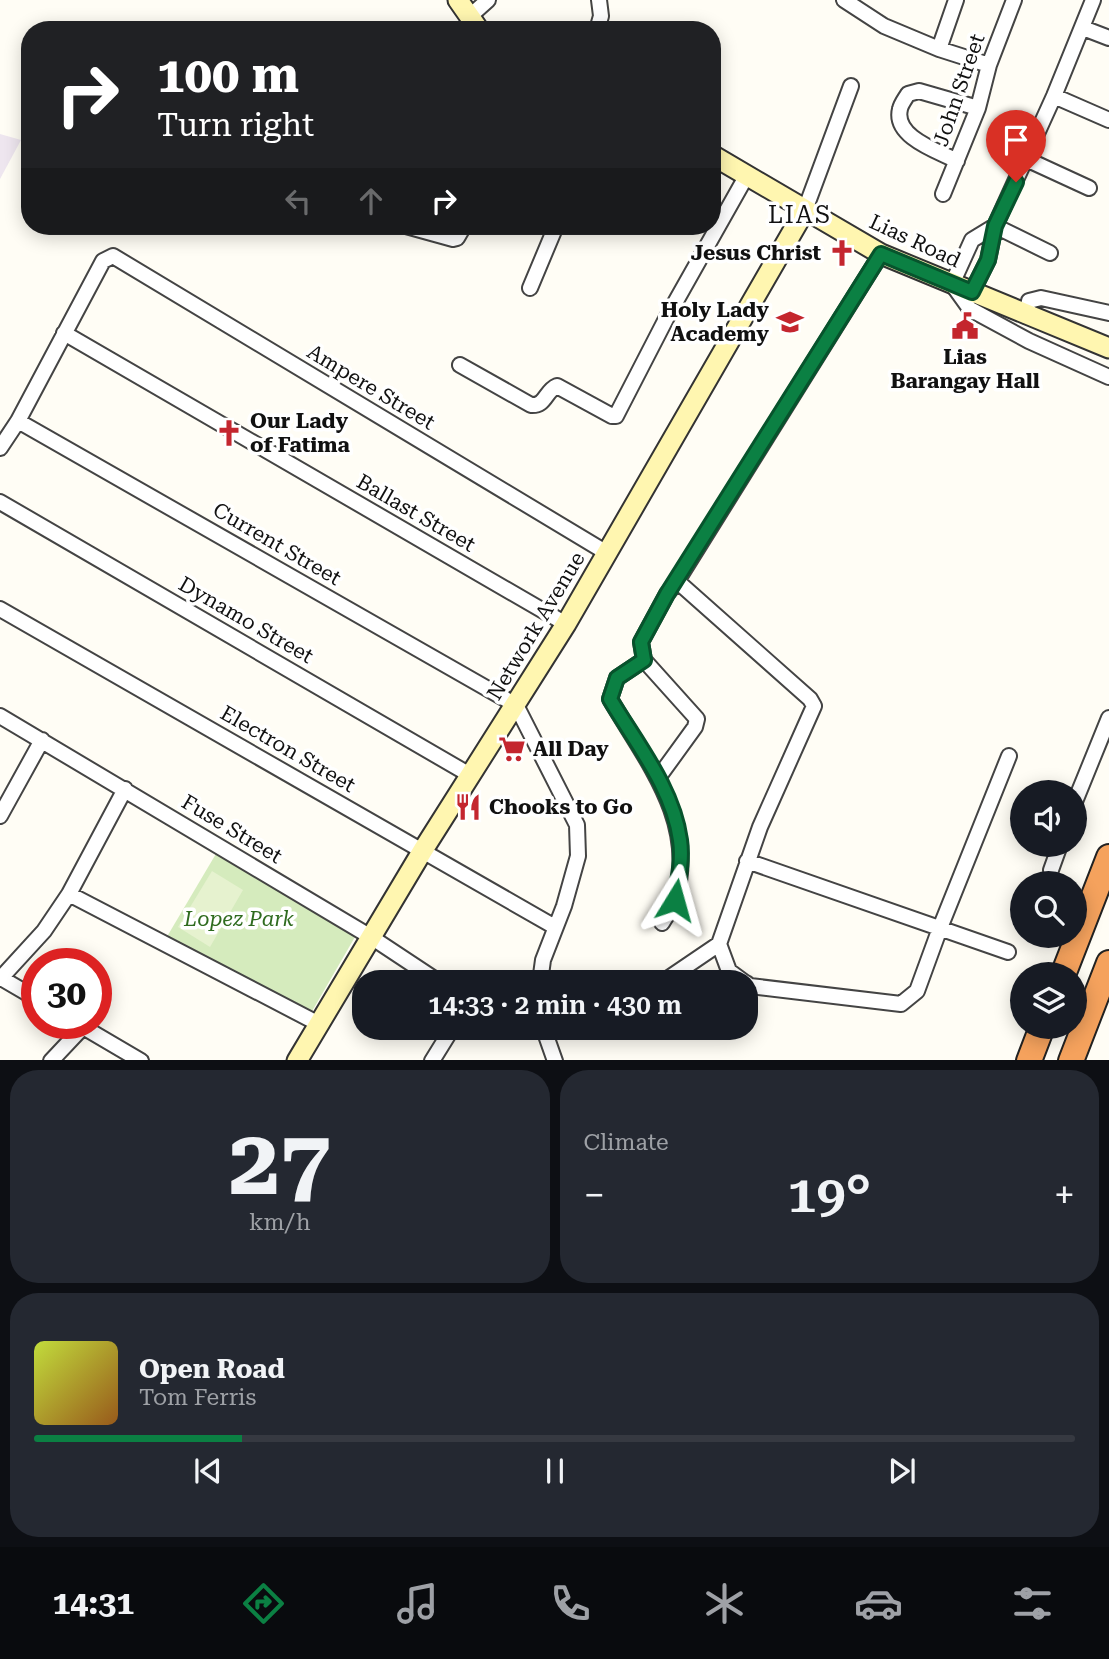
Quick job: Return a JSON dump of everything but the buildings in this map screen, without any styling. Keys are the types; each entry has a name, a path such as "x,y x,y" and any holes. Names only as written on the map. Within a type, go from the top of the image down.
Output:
{"highway":[{"path":"1068,962 1109,856"},
{"path":"1071,1060 1109,962"},
{"path":"1029,1060 1037,1039"}],"street":[{"path":"469,15 488,0"},
{"path":"599,0 600,21"},
{"path":"844,0 884,26 939,49 989,65"},
{"path":"939,49 956,0"},
{"name":"John Street","path":"943,194 978,108 989,65 1014,0"},
{"path":"972,292 988,260 995,226 1054,96 1093,0"},
{"path":"1083,28 1109,38"},
{"path":"805,210 851,86"},
{"path":"957,161 914,139 902,127 899,110 908,94 919,91 978,108"},
{"path":"1054,96 1109,120"},
{"path":"1026,159 1089,188"},
{"name":"Lias Road","path":"721,160 881,254 1109,348"},
{"path":"721,221 747,175"},
{"name":"Network Avenue","path":"297,1060 423,850 566,624 805,210"},
{"path":"995,226 1050,253"},
{"path":"995,226 972,240 952,284 970,309 1029,341 1109,377"},
{"path":"439,235 453,239 459,235"},
{"path":"530,288 552,235"},
{"path":"460,365 531,405 537,406 552,388 557,386 612,416 617,416 667,317 713,235"},
{"path":"658,778 695,727 697,719 644,660 641,642 667,594 881,254"},
{"name":"Ampere Street","path":"64,333 103,261 113,256 607,553"},
{"path":"1026,316 1029,302 1041,298 1109,313"},
{"path":"0,448 18,421 64,333"},
{"name":"Ballast Street","path":"64,333 566,624"},
{"name":"Current Street","path":"18,421 516,705"},
{"name":"Dynamo Street","path":"0,502 470,775"},
{"path":"677,581 810,699 814,706 760,827 719,944 681,970"},
{"name":"Electron Street","path":"0,609 555,927"},
{"path":"644,660 617,678 610,699 673,808 681,842 675,900 662,923"},
{"path":"516,705 577,824 578,856 542,970"},
{"name":"Fuse Street","path":"0,716 371,937 421,970"},
{"path":"1084,780 1109,718"},
{"path":"0,816 42,740"},
{"path":"758,987 901,1004 917,991 1009,756"},
{"path":"21,990 0,978 44,931 69,894 125,789"},
{"path":"1051,870 1056,857"},
{"path":"747,861 1008,952"},
{"path":"69,894 319,1024"},
{"path":"719,944 729,970"},
{"path":"51,1060 69,1039"},
{"path":"105,1039 141,1060"},
{"path":"432,1060 445,1040"},
{"path":"545,1040 555,1060"}],"shaded area":[{"path":"0,134 21,140 0,179"}],"green space":[{"name":"Lopez Park","path":"220,847 359,930 311,1013 165,940"},
{"path":"212,871 243,890 210,947 178,927"}],"place":[{"name":"Jesus Christ","path":"842,253"},
{"name":"Holy Lady Academy","path":"790,322"},
{"name":"Lias Barangay Hall","path":"965,326"},
{"name":"Our Lady of Fatima","path":"229,433"},
{"name":"All Day","path":"512,749"},
{"name":"Chooks to Go","path":"468,807"}],"district":[{"name":"LIAS","path":"800,215"}],"route":[{"path":"675,900 681,842 673,808 610,699 617,678 644,660 641,642 667,594 881,254 972,292 988,260 995,226 1016,182"}]}
